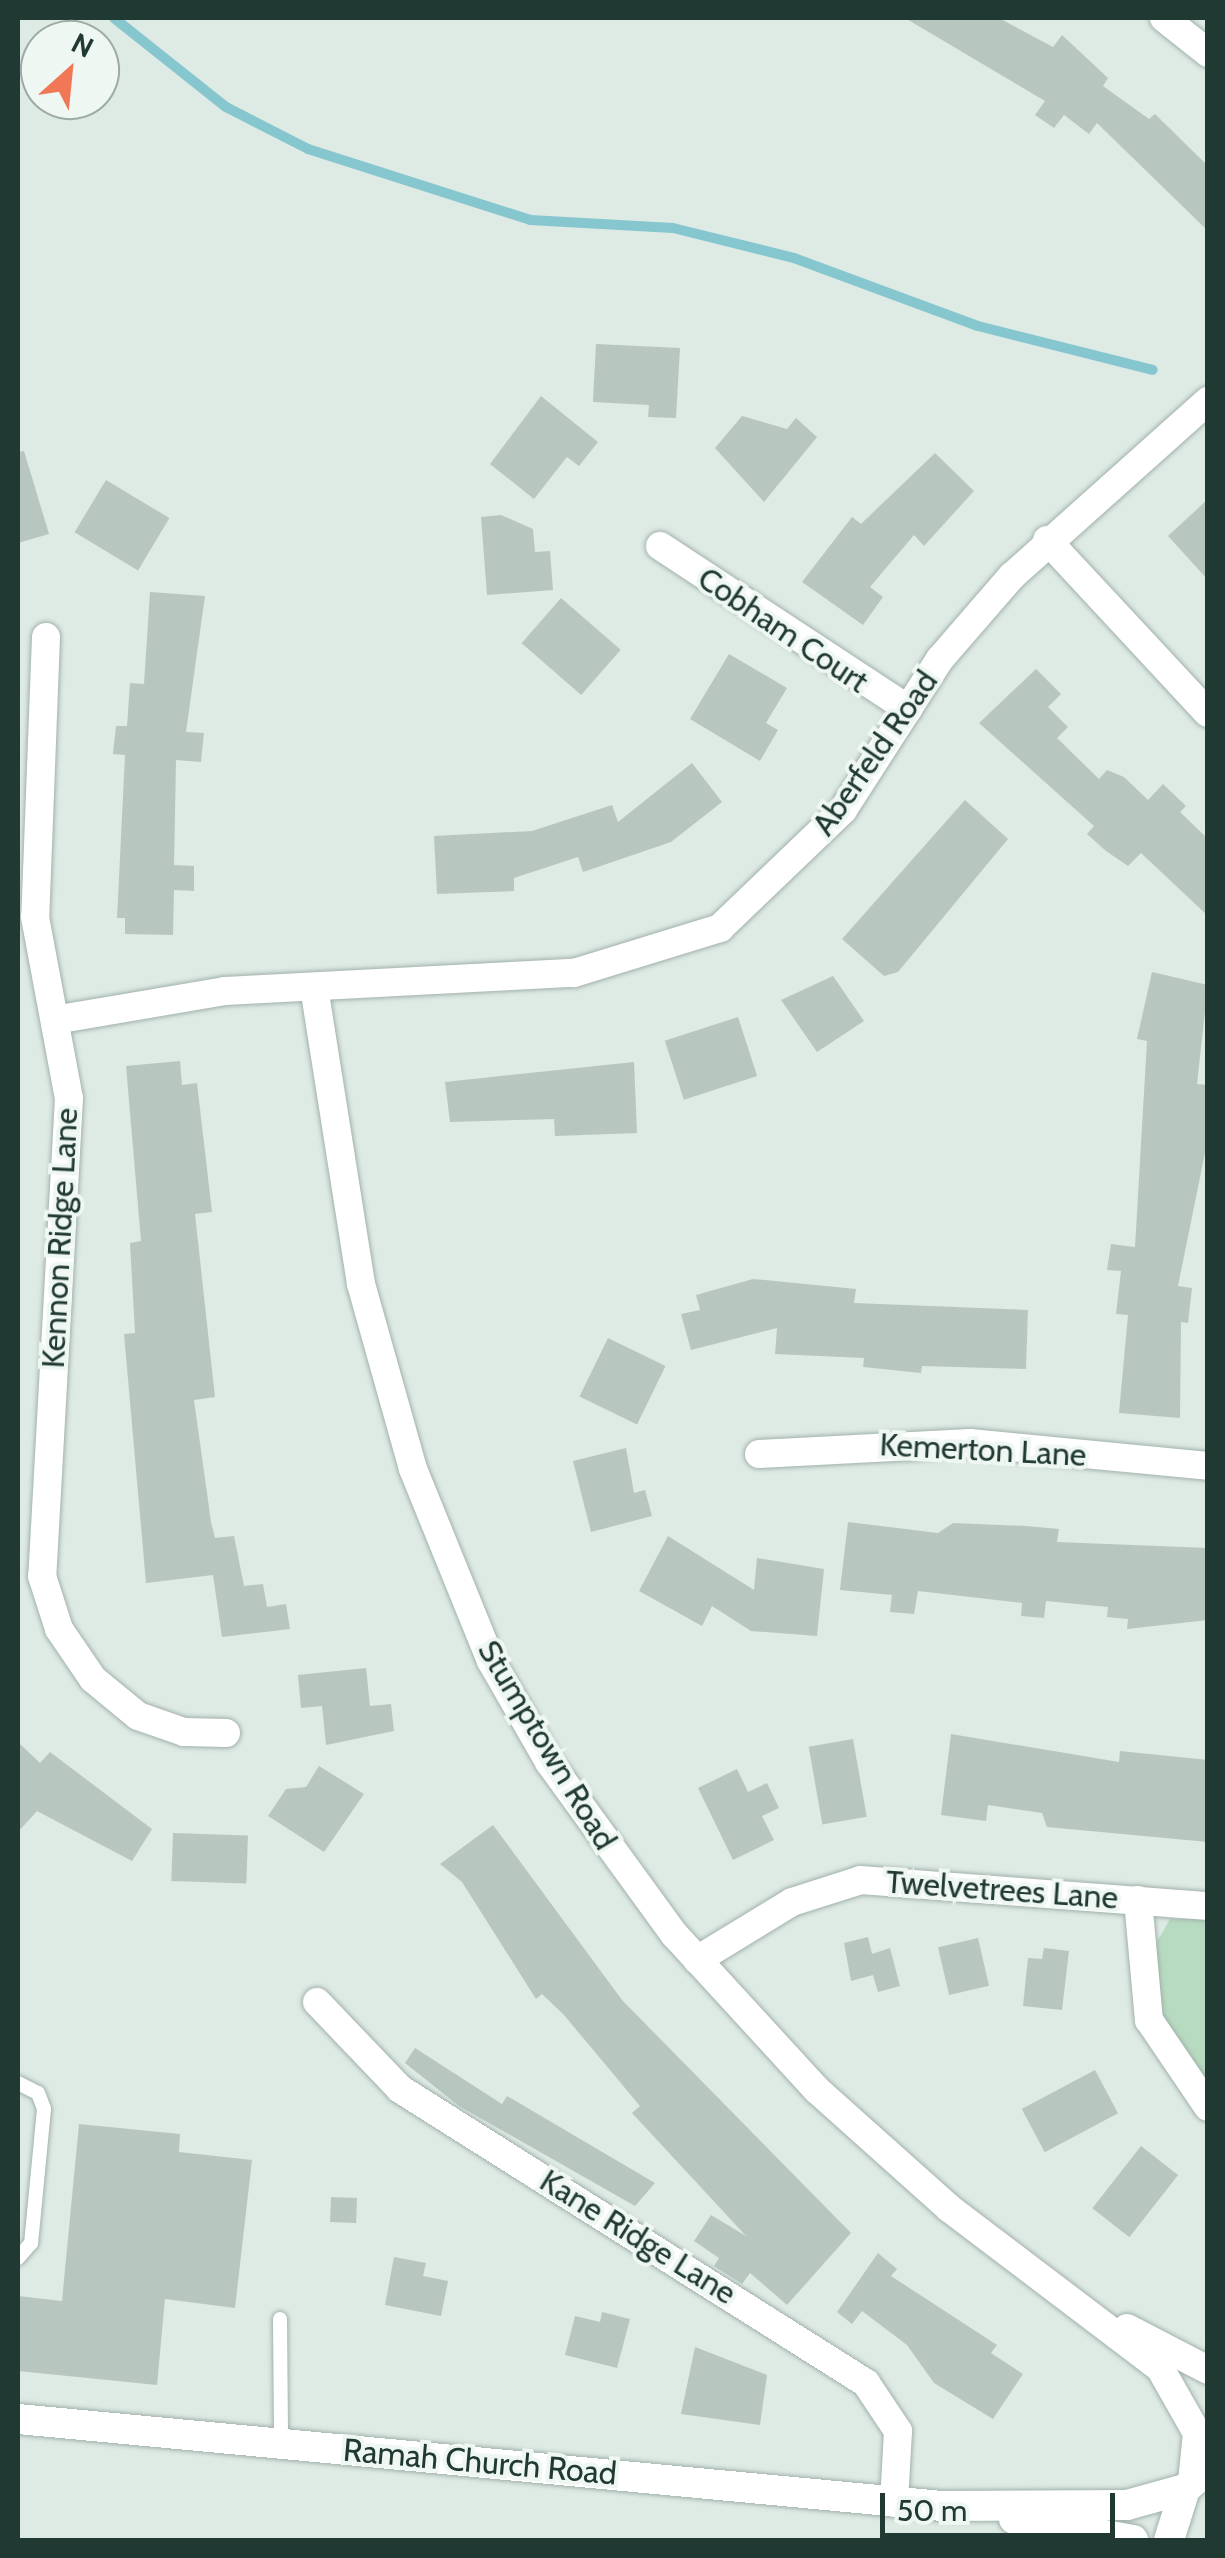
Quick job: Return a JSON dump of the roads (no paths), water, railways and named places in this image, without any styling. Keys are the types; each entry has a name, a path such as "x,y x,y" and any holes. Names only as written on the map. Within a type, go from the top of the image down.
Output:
{"main road":[{"name":"Ramah Church Road","path":"18,2420 942,2506 1127,2505 1195,2480"},
{"path":"1170,2540 1195,2480"},
{"name":"Ramah Church Road","path":"942,2506 1132,2540"}],"street":[{"path":"1164,18 1208,53"},
{"name":"Aberfeld Road","path":"60,1019 156,998 574,973 720,928 843,810 969,622 1047,540 1208,402"},
{"path":"1047,540 1208,713"},
{"name":"Cobham Court","path":"660,546 908,710"},
{"name":"Kennon Ridge Lane","path":"46,637 36,917 60,1019 69,1098 42,1576 59,1629 93,1679 138,1716 184,1732 226,1733"},
{"name":"Stumptown Road","path":"314,987 361,1284 413,1469 492,1660 550,1762 696,1960 880,2150 1098,2315 1185,2401 1198,2433 1195,2480"},
{"name":"Kemerton Lane","path":"759,1454 970,1443 1208,1466"},
{"name":"Twelvetrees Lane","path":"696,1960 792,1902 860,1880 1208,1906"},
{"path":"1138,1900 1149,2020 1208,2108"},
{"name":"Kane Ridge Lane","path":"318,2002 400,2090 866,2383 898,2431 894,2502"},
{"name":"Stumptown Road","path":"1098,2315 1208,2370"}],"lane":[{"path":"18,2083 38,2094 44,2109 31,2244 18,2258"},
{"path":"280,2319 281,2444"}],"waterway":[{"path":"114,18 226,107 308,149 530,220 673,228 794,258 978,326 1153,370"}]}
